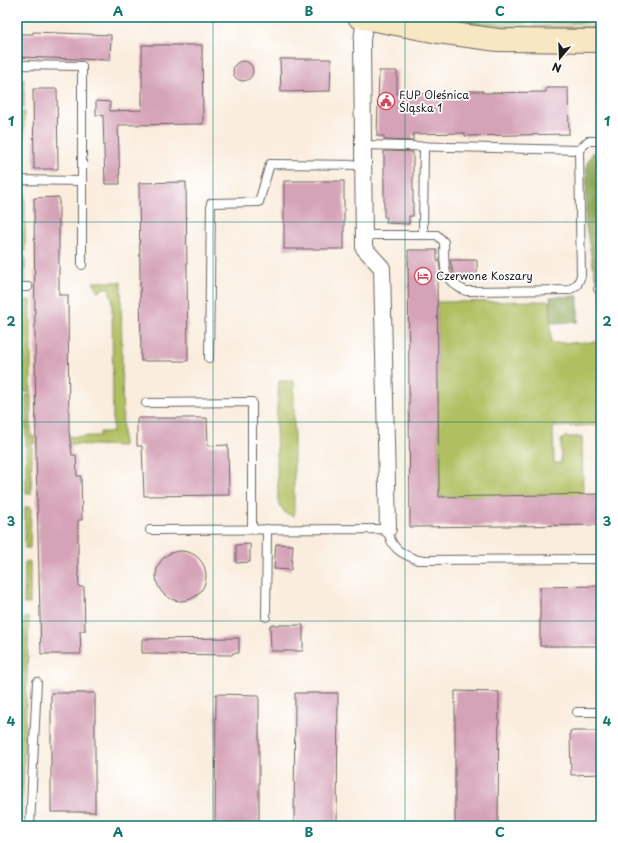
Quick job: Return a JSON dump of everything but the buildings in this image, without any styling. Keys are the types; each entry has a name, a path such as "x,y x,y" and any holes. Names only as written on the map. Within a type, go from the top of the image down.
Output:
{"main road":[{"path":"362,18 438,32 498,40 601,41"}],"street":[{"path":"362,18 364,248 382,268 388,529"}],"lane":[{"path":"17,65 82,66 82,265"},
{"path":"364,234 437,236 444,242 446,275 454,286 466,291 569,290 577,285 581,276 579,150 588,141 601,141"},
{"path":"362,145 579,150"},
{"path":"423,235 424,146"},
{"path":"209,358 211,203 259,202 270,164 363,165"},
{"path":"17,180 82,180"},
{"path":"17,287 28,288"},
{"path":"146,403 252,402 252,529"},
{"path":"266,529 266,617"},
{"path":"150,530 388,529 389,539 396,548 405,555 418,560 601,559"},
{"path":"30,826 37,682"},
{"path":"577,712 601,712"}],"green space":[{"path":"425,17 441,17 516,26 601,27 601,29 500,28"},
{"path":"461,17 601,17 601,23 516,23"},
{"path":"17,78 24,79 24,108 17,108"},
{"path":"17,112 24,112 24,147 17,147"},
{"path":"17,150 25,150 25,174 17,174"},
{"path":"593,152 601,152 601,283 595,277 585,221 587,163"},
{"path":"17,184 25,184 25,215 17,215"},
{"path":"17,217 25,217 25,252 17,252"},
{"path":"17,256 25,256 25,282 17,281"},
{"path":"93,282 121,282 123,446 32,443 31,494 26,494 26,395 31,395 31,437 100,436 100,432 113,432 112,297 110,295 110,288 102,288 101,291 98,292"},
{"path":"578,296 578,322 551,323 550,297"},
{"path":"24,300 31,300 31,392 23,392"},
{"path":"550,301 551,343 601,342 601,425 553,427 554,463 561,463 561,441 564,437 582,437 583,495 439,497 437,302"},
{"path":"279,381 294,381 294,516 285,513 278,502 276,424"},
{"path":"25,507 31,507 30,548 25,548"},
{"path":"25,562 30,562 30,604 24,604"},
{"path":"24,618 29,618 22,819 20,817 18,807"}],"place":[{"name":"FUP Oleśnica Śląska 1","path":"386,101"},
{"name":"Czerwone Koszary","path":"423,276"}]}
